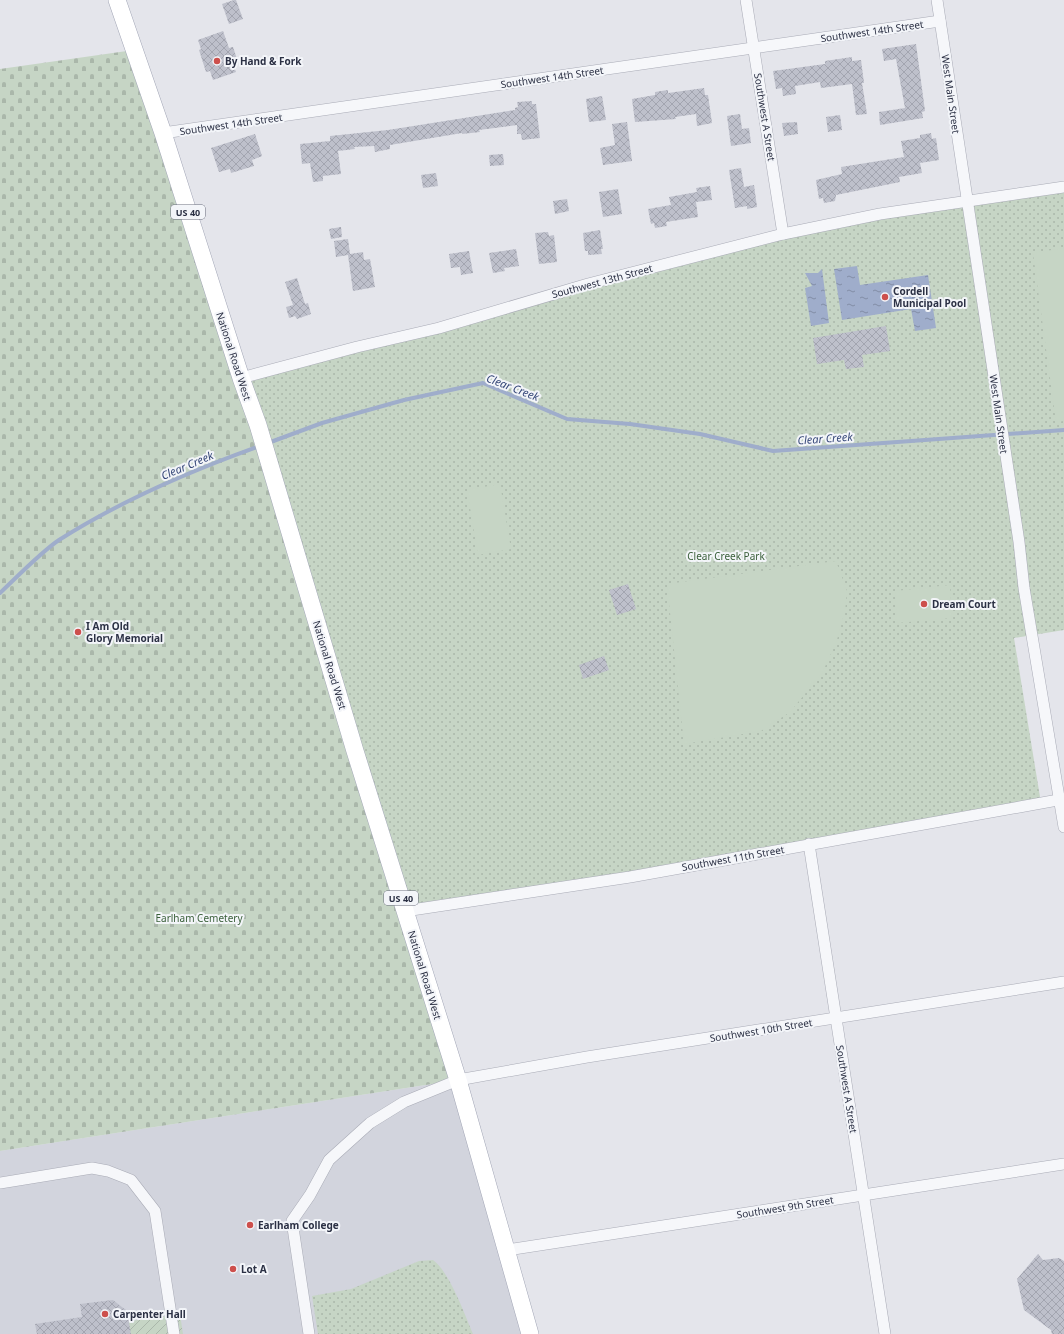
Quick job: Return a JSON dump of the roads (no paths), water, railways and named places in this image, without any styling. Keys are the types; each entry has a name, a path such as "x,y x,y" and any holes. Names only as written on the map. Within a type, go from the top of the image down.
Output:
{"main road":[{"name":"National Road West","path":"118,0 163,133 241,378 258,425 355,751 458,1080 530,1334"}],"street":[{"name":"Southwest A Street","path":"746,0 783,234"},
{"name":"West Main Street","path":"937,0 1024,588 1062,799 1064,827"},
{"name":"Southwest 14th Street","path":"163,133 940,21"},
{"name":"Southwest 13th Street","path":"241,378 356,347 439,328 588,284 783,234 880,214 967,200 1064,187"},
{"name":"Southwest 11th Street","path":"405,911 630,877 1062,799"},
{"name":"Southwest A Street","path":"809,844 884,1334"},
{"name":"Southwest 10th Street","path":"309,1334 292,1221 310,1195 329,1160 370,1123 404,1102 458,1080 595,1056 1064,982"},
{"name":"Southwest 9th Street","path":"507,1250 1064,1164"},
{"path":"0,1183 92,1168 108,1171 131,1180 155,1211 174,1334"}],"water":[{"name":"Cordell Municipal Pool","path":"857,266 860,285 928,275 936,328 915,331 911,309 842,320 834,269"},
{"path":"822,269 829,323 811,326 805,288 812,286 805,273 818,273"}],"waterway":[{"name":"Clear Creek","path":"268,443 322,423 404,400 483,383 567,419 630,424 700,434 773,451 1064,430"},
{"name":"Clear Creek","path":"0,593 29,565 59,540 107,512 182,476 260,446"}],"place":[{"name":"By Hand & Fork","path":"217,61"},
{"name":"Cordell Municipal Pool","path":"885,297"},
{"name":"Dream Court","path":"924,604"},
{"name":"I Am Old Glory Memorial","path":"78,632"},
{"name":"Earlham College","path":"250,1225"},
{"name":"Lot A","path":"233,1269"},
{"name":"Carpenter Hall","path":"105,1314"}],"park label":[{"name":"Clear Creek Park","path":"726,556"},
{"name":"Earlham Cemetery","path":"199,918"}]}
